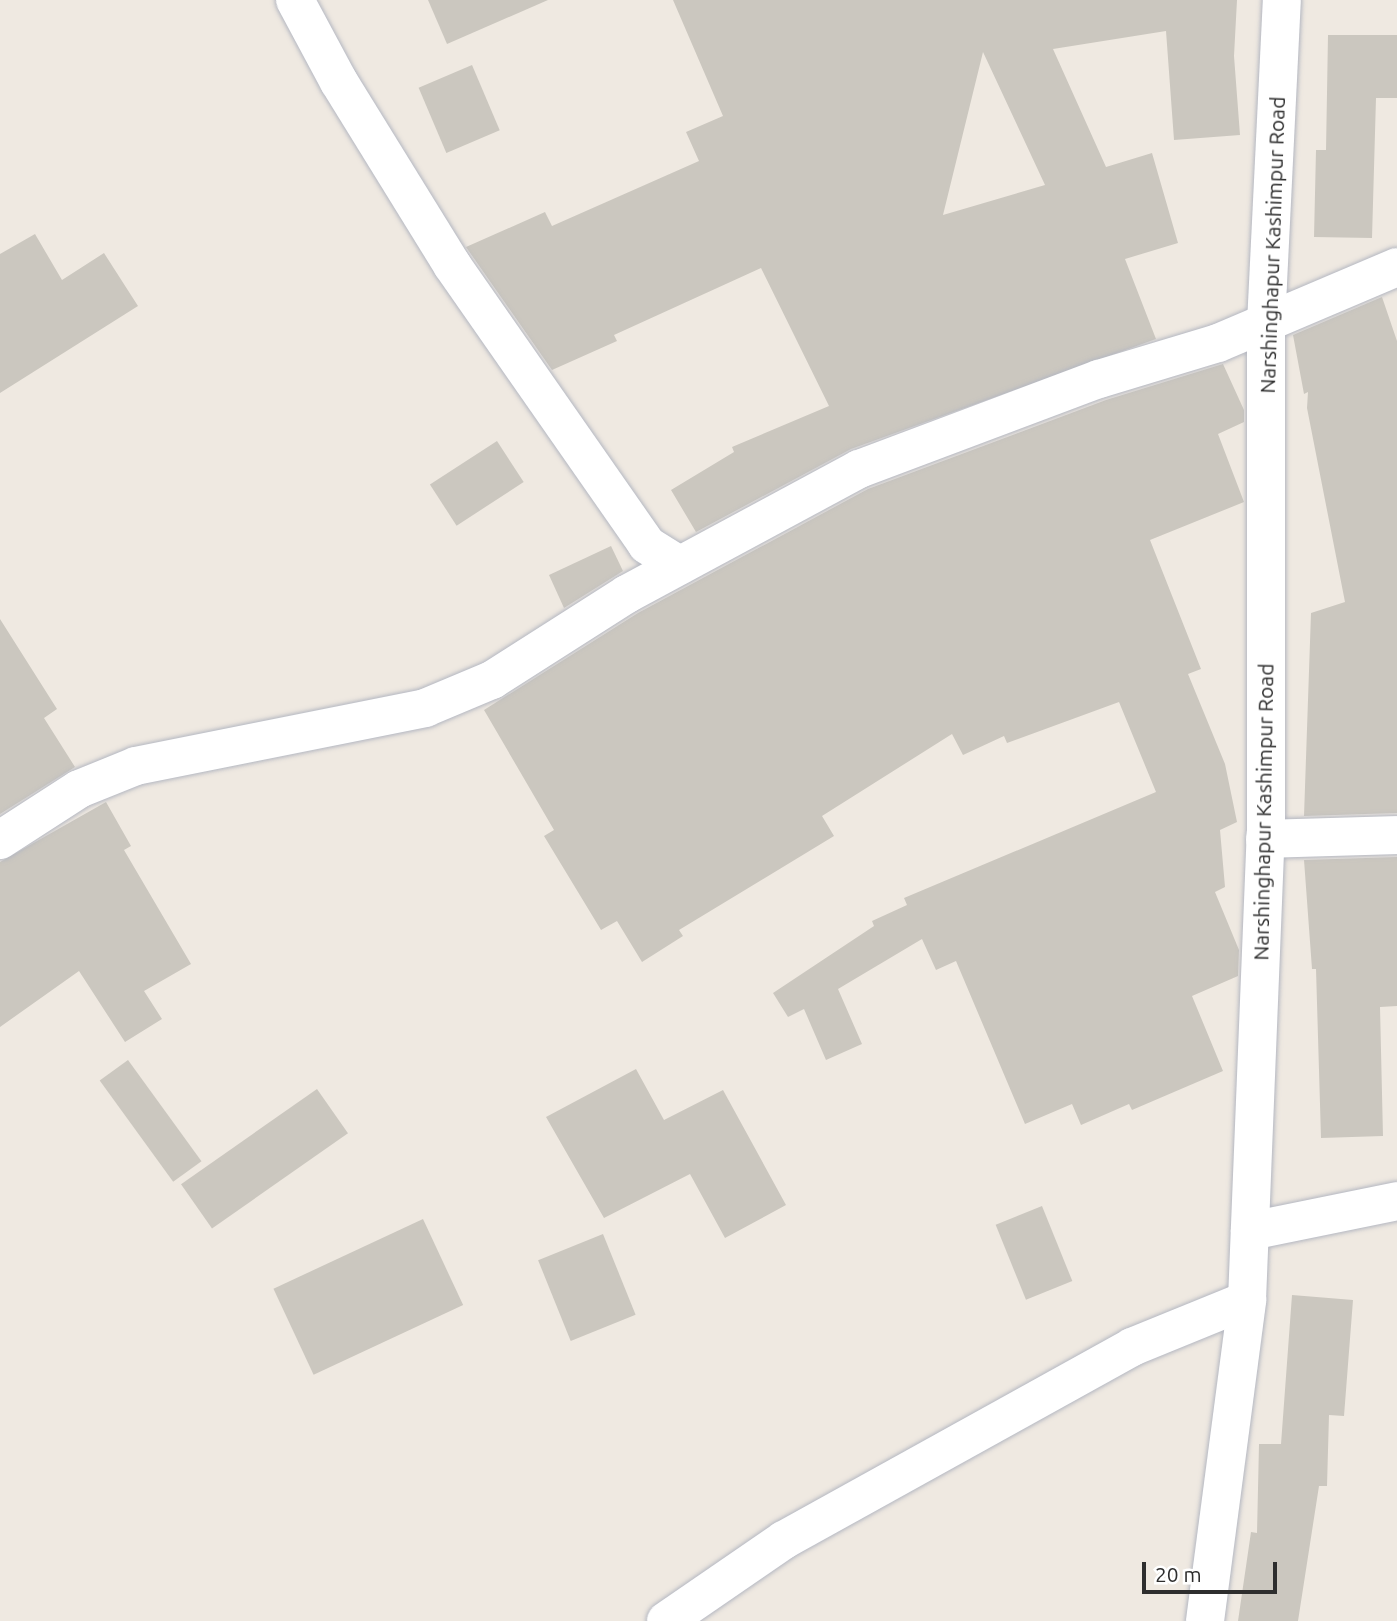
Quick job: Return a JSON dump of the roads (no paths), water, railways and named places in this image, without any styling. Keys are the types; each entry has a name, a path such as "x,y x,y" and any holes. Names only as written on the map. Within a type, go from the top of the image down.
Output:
{"street":[{"path":"295,0 339,82 452,265 647,545 679,565"},
{"name":"Narshinghapur Kashimpur Road","path":"1205,1621 1247,1300 1265,839 1266,324 1282,0"},
{"path":"0,840 79,789 136,766 425,708 492,680 679,565 859,469 1099,379 1266,324 1397,267"},
{"path":"1265,839 1397,835"},
{"path":"1250,1231 1397,1201"},
{"path":"666,1621 784,1539 1132,1348 1247,1300"}]}
